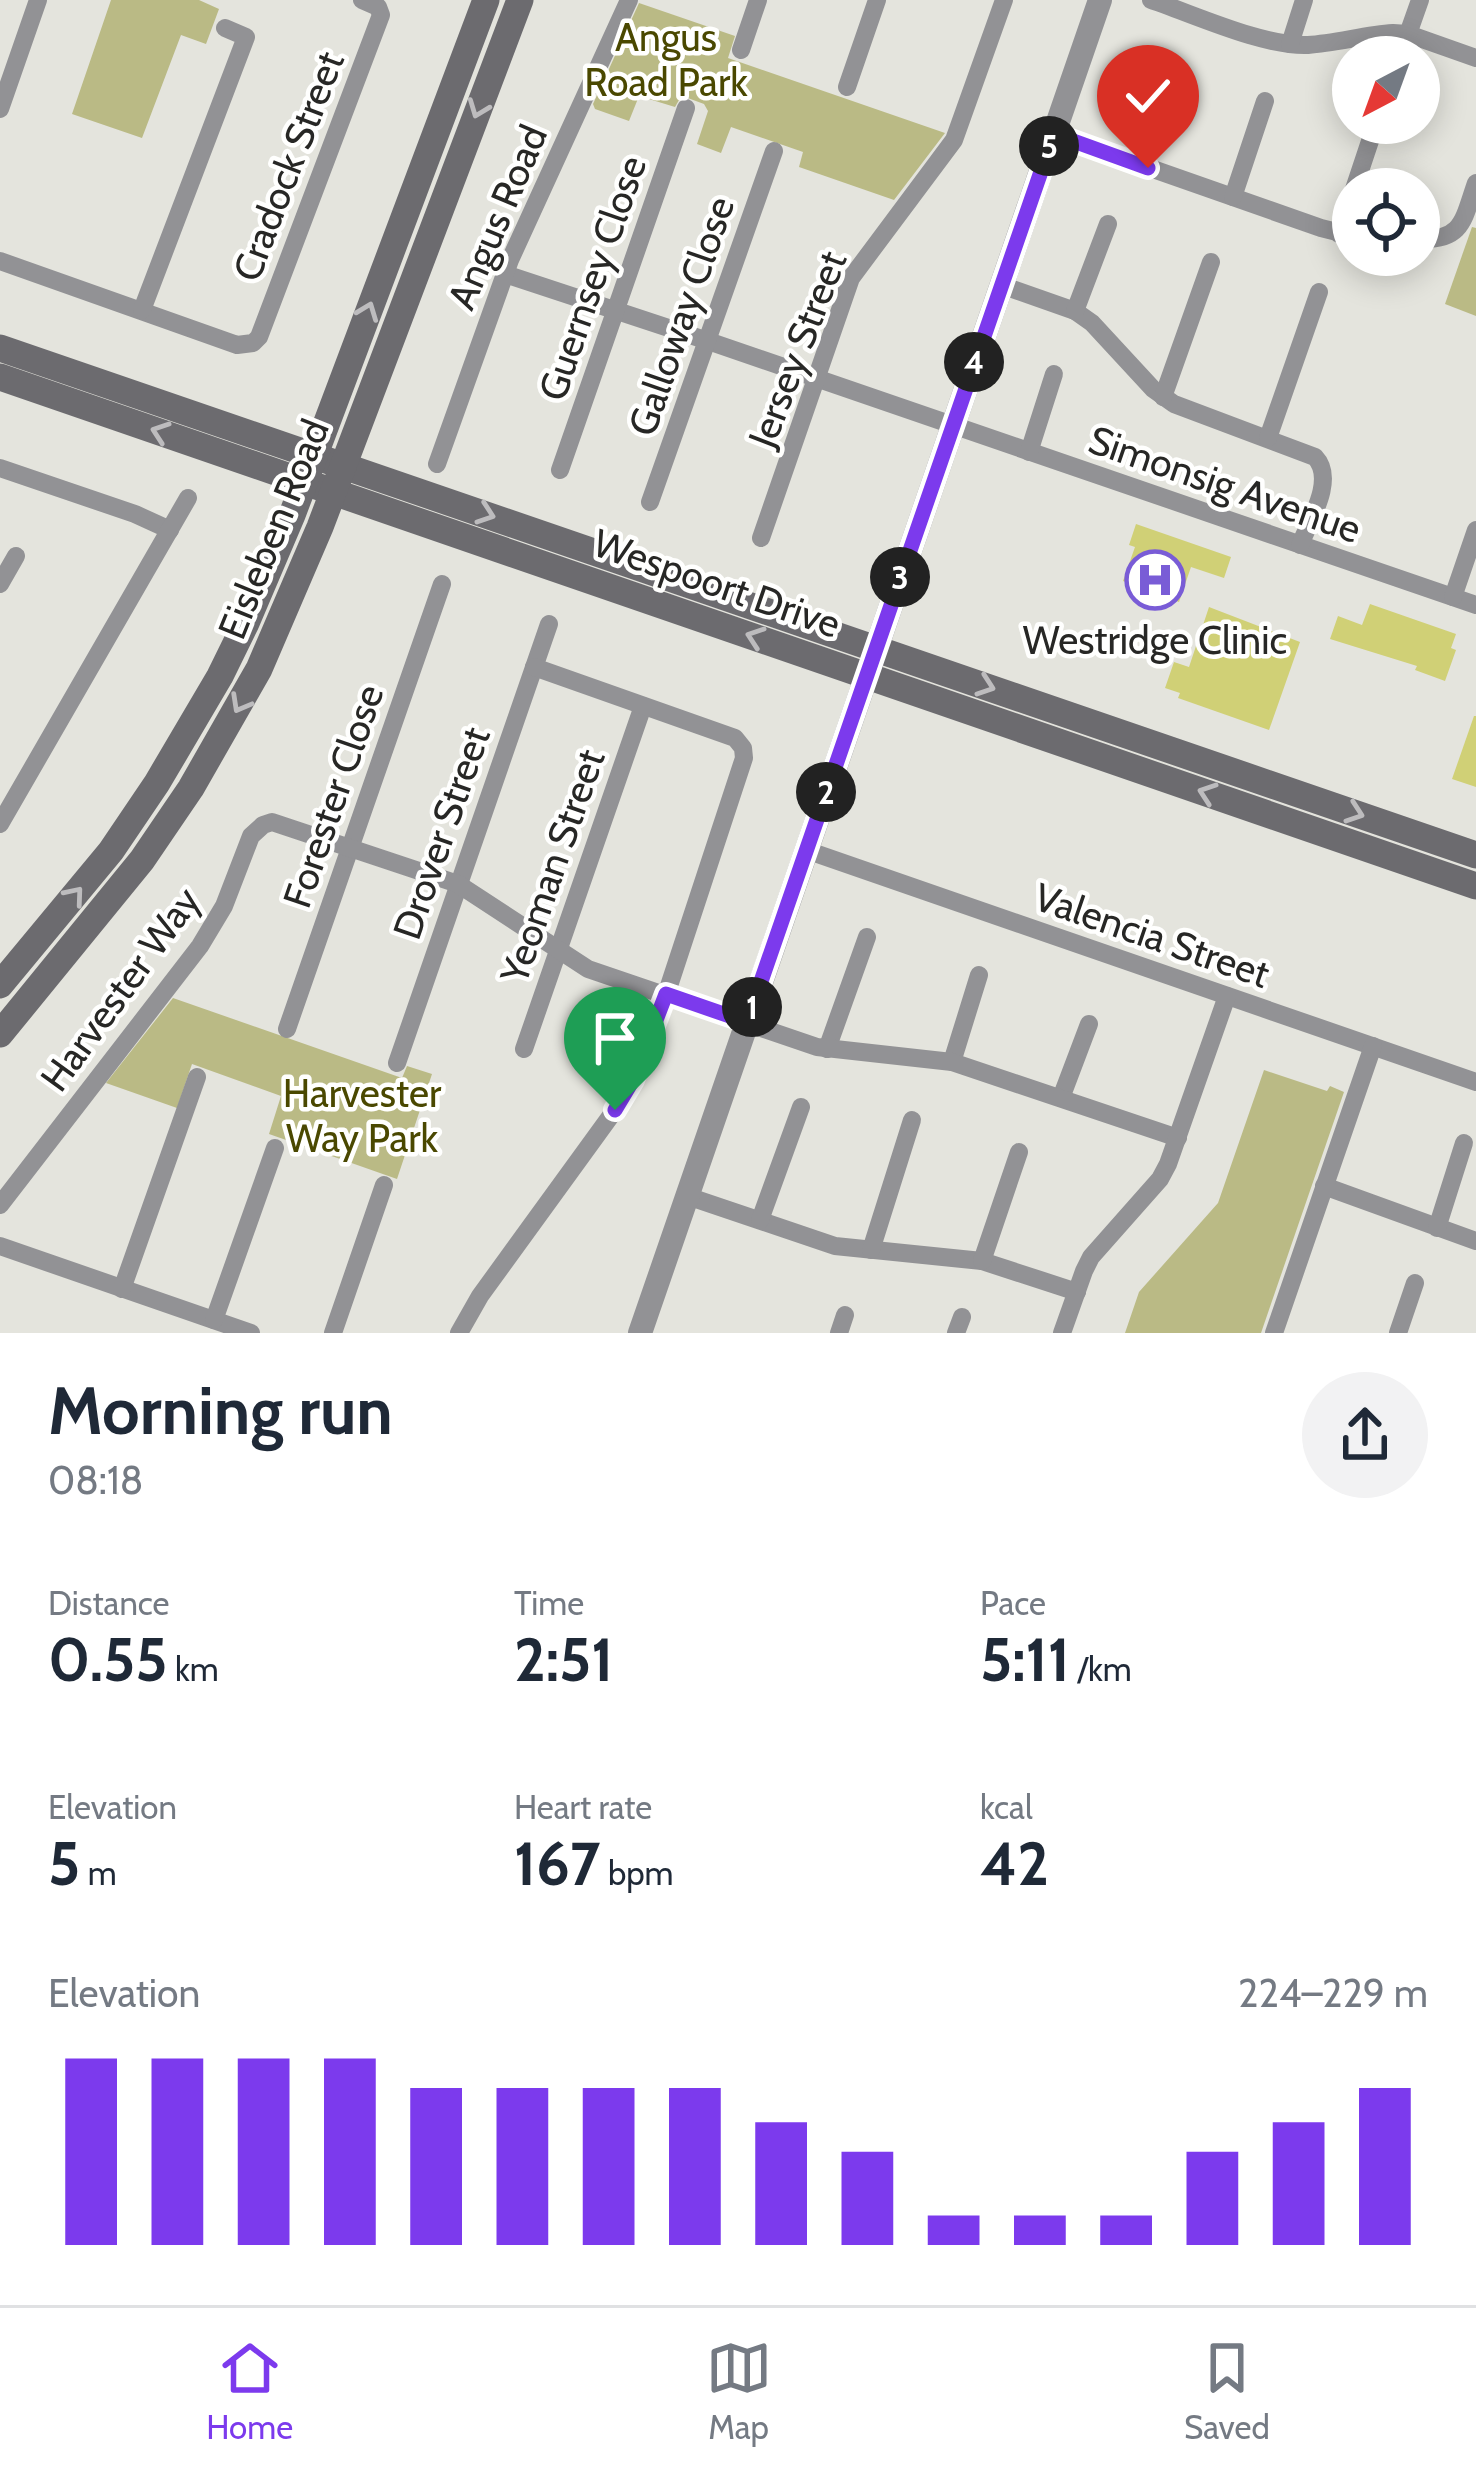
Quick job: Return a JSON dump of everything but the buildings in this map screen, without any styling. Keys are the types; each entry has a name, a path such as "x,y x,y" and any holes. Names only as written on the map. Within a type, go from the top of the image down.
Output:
{"main road":[{"name":"Eisleben Road","path":"0,985 111,851 220,676 310,468 485,0"},
{"name":"Eisleben Road","path":"0,1034 132,874 191,788 271,645 520,0"},
{"name":"Wespoort Drive","path":"0,348 310,468 871,662 1476,886"},
{"name":"Wespoort Drive","path":"0,377 310,468"},
{"name":"Wespoort Drive","path":"871,662 1476,855"}],"street":[{"path":"0,110 38,0"},
{"name":"Angus Road","path":"437,464 505,274 629,0"},
{"path":"741,50 758,0"},
{"path":"847,87 877,0"},
{"name":"Jersey Street","path":"761,538 856,269 957,133 1004,0"},
{"path":"640,1333 1100,0"},
{"path":"1151,0 1181,5 1290,44 1408,34 1476,58"},
{"path":"1290,44 1304,0"},
{"path":"1408,34 1420,0"},
{"name":"Cradock Street","path":"142,310 237,345 253,344 259,337 378,22 371,5"},
{"path":"0,261 142,310 246,37 224,28"},
{"path":"1233,197 1265,101"},
{"name":"Guernsey Close","path":"560,470 686,108"},
{"path":"1054,134 1332,230"},
{"name":"Galloway Close","path":"650,502 774,151"},
{"path":"1440,240 1454,232 1465,215 1476,183"},
{"path":"1076,311 1108,224"},
{"path":"1163,397 1211,262"},
{"name":"Simonsig Avenue","path":"505,274 1476,605"},
{"path":"1000,285 1076,311 1163,397 1315,457 1324,470 1324,482 1300,545"},
{"path":"1268,438 1319,292"},
{"path":"1029,452 1054,374"},
{"path":"0,468 170,530"},
{"path":"0,824 188,498"},
{"path":"1454,598 1476,530"},
{"path":"0,584 16,556"},
{"name":"Forester Close","path":"287,1029 442,584"},
{"name":"Drover Street","path":"397,1063 549,624"},
{"path":"459,1333 480,1295 633,1080 745,758 735,738 534,667"},
{"name":"Yeoman Street","path":"524,1049 643,706"},
{"name":"Harvester Way","path":"0,1204 200,946 224,906 256,829 278,823 458,884 588,969 827,1049 952,1062 1178,1138"},
{"name":"Valencia Street","path":"806,850 1476,1082"},
{"path":"827,1049 867,937"},
{"path":"952,1062 979,975"},
{"path":"1062,1333 1091,1257 1165,1171 1227,996"},
{"path":"1061,1098 1089,1024"},
{"path":"1274,1333 1373,1046"},
{"path":"122,1289 197,1077"},
{"path":"760,1220 800,1107"},
{"path":"871,1250 912,1120"},
{"path":"1437,1228 1464,1143"},
{"path":"214,1320 275,1148"},
{"path":"982,1261 1019,1152"},
{"path":"333,1333 384,1184"},
{"path":"1324,1186 1476,1241"},
{"path":"687,1196 836,1246 982,1261 1076,1292"},
{"path":"0,1246 250,1333"},
{"path":"1398,1333 1415,1283"}],"green space":[{"path":"111,0 199,0 219,9 206,44 181,35 142,138 72,114"},
{"name":"Angus Road Park","path":"639,3 735,36 728,58 945,133 894,200 799,167 803,152 731,127 721,153 697,144 708,111 704,104 685,97 675,107 639,96 629,121 595,109 593,104"},
{"path":"1472,227 1476,228 1476,316 1445,304"},
{"name":"Harvester Way Park","path":"173,998 402,1078 407,1066 432,1074 397,1179 269,1134 281,1096 192,1064 177,1108 106,1083"},
{"path":"1264,1070 1344,1092 1261,1333 1125,1333 1139,1292 1218,1203"}],"place":[{"name":"Westridge Clinic","path":"1155,580"}],"route":[{"path":"615,1110 633,1080 666,994 747,1022 1054,134 1148,168"}]}
